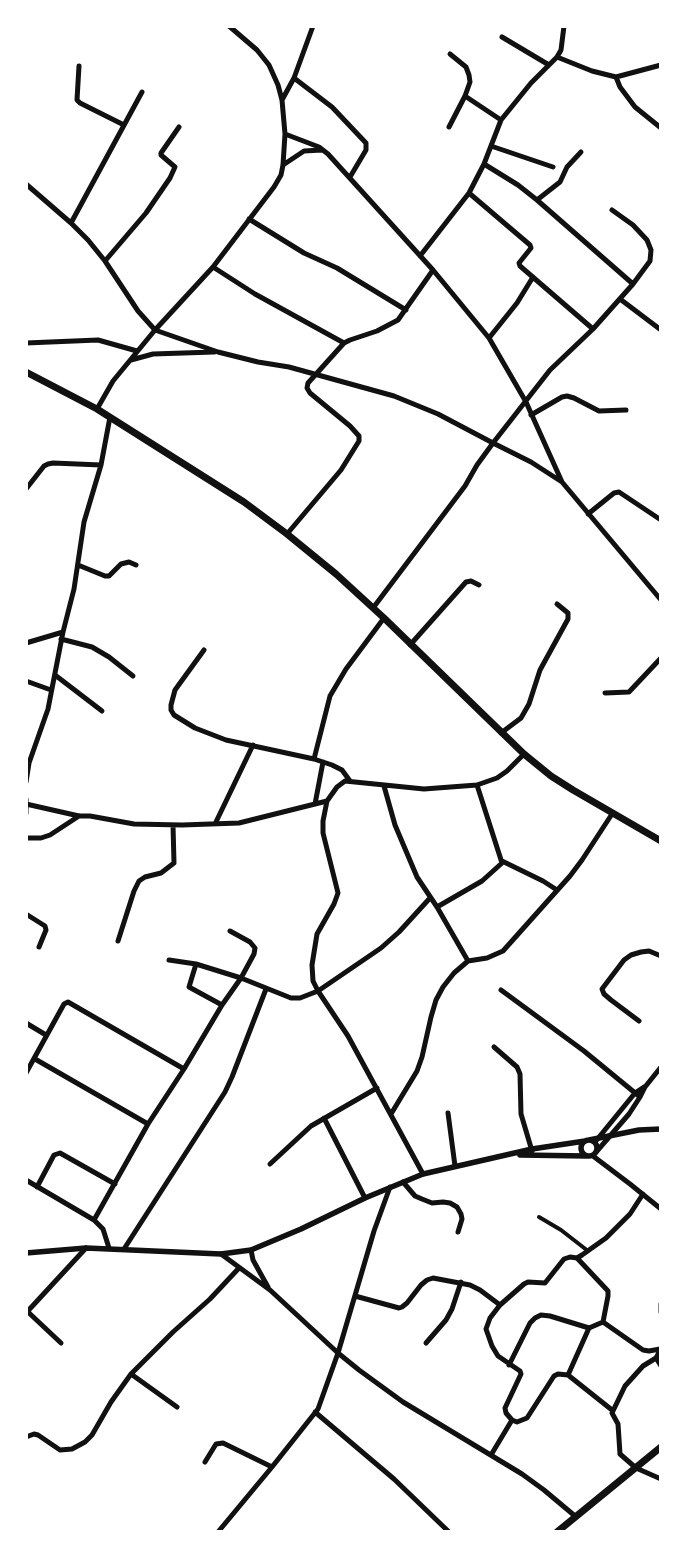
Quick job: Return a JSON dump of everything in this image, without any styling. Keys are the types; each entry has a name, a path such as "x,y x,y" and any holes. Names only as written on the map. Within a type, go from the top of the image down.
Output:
{"main road":[{"path":"26,372 97,409 244,502 322,562 384,618 524,754 551,776 612,814 661,841"},
{"path":"557,1532 661,1448"}],"street":[{"path":"97,409 113,381 155,330 213,267 274,187 281,175 285,134 282,100 278,85 269,65 257,50 230,26"},
{"path":"282,100 294,78 313,26"},
{"path":"420,256 469,193 484,164 501,120 521,94 557,57 561,50 564,26"},
{"path":"502,36 550,65"},
{"path":"449,127 470,82 466,67 450,54"},
{"path":"557,57 592,71 616,77 661,65"},
{"path":"78,66 77,100 124,126"},
{"path":"616,77 623,92 635,107 661,128"},
{"path":"294,78 332,107 366,143 366,150 350,177"},
{"path":"71,223 142,92"},
{"path":"465,96 501,120"},
{"path":"105,260 146,214 170,178 175,167 161,153 179,127"},
{"path":"285,134 305,140 323,150 350,177 433,270 488,338 526,402 562,482 661,600"},
{"path":"491,146 554,167"},
{"path":"283,165 304,151 323,150"},
{"path":"537,200 560,182 567,167 581,152"},
{"path":"484,164 518,185 537,200 633,284"},
{"path":"26,184 71,223 105,260 138,311 155,330 218,352 315,374 394,396 438,414 493,442 531,462 562,482"},
{"path":"469,193 530,245 531,248 518,264 593,329"},
{"path":"373,608 466,486 477,465 493,442 560,360 620,300 650,261 650,250 647,240 633,225 612,210"},
{"path":"249,219 296,249 337,268 406,310"},
{"path":"213,267 263,298 344,343"},
{"path":"287,534 341,470 359,441 358,436 350,426 310,394 307,388 308,382 344,343 377,331 398,320 433,270"},
{"path":"488,338 517,304 533,277"},
{"path":"620,300 661,330"},
{"path":"26,343 98,340 137,351"},
{"path":"131,360 153,354 218,352"},
{"path":"531,415 567,396 599,411 626,410"},
{"path":"26,782 29,763 48,709 61,639 78,565 84,522 101,465 110,417"},
{"path":"26,489 44,466 48,464 101,465"},
{"path":"588,514 614,492 619,492 661,520"},
{"path":"78,565 105,576 109,576 122,564 129,562 136,565"},
{"path":"410,645 462,586 469,581 479,585"},
{"path":"501,732 520,718 529,704 540,670 568,619 568,613 557,604"},
{"path":"314,759 330,696 346,669 384,618"},
{"path":"26,644 63,632"},
{"path":"61,639 85,644 101,651 133,676"},
{"path":"204,650 175,690 171,710 181,720 207,734 226,740 323,762 342,770 350,780"},
{"path":"605,694 629,692 661,658"},
{"path":"54,675 102,711"},
{"path":"26,681 51,690"},
{"path":"215,824 253,745"},
{"path":"423,1174 348,1036 318,992 311,973 317,934 334,904 338,892 323,833 327,801 336,787 342,782 350,780 384,786 424,789 477,785 498,778 524,754"},
{"path":"315,804 323,762"},
{"path":"437,907 482,881 500,866 502,860 477,785"},
{"path":"384,786 398,832 417,877 437,907 468,961"},
{"path":"26,799 26,813"},
{"path":"26,804 79,816 90,816 134,824 173,825 239,823 327,801"},
{"path":"391,1114 417,1071 436,1000 454,973 468,961 487,958 503,951 582,860 612,814"},
{"path":"26,838 41,838 50,835 79,816"},
{"path":"118,941 139,881 145,877 161,873 174,863 173,825"},
{"path":"502,860 544,881 557,890"},
{"path":"169,960 196,964 241,978 295,999 318,992 387,943 430,898"},
{"path":"26,914 46,926 39,947"},
{"path":"94,1220 148,1124 184,1069 222,1005 241,978 254,954 255,948 250,942 230,931"},
{"path":"639,1021 604,994 602,989 624,960 631,955 649,951 661,956"},
{"path":"196,964 189,987 222,1005"},
{"path":"124,1249 225,1092 266,989"},
{"path":"501,990 584,1051 640,1097"},
{"path":"26,1073 64,1004 70,1002 184,1069"},
{"path":"26,1023 46,1035"},
{"path":"494,1047 517,1067 520,1074 521,1114 532,1152"},
{"path":"34,1058 148,1124"},
{"path":"645,1087 635,1093 592,1140 581,1145 583,1155 592,1155 612,1135 661,1067"},
{"path":"270,1164 304,1133 324,1118 377,1088"},
{"path":"448,1113 455,1166"},
{"path":"324,1118 364,1198"},
{"path":"26,1253 86,1248 222,1254 251,1250 292,1233 364,1198 423,1174 612,1135 639,1130 661,1129"},
{"path":"592,1140 597,1144 592,1155"},
{"path":"532,1152 592,1155 661,1209"},
{"path":"37,1187 54,1155 60,1153 115,1184"},
{"path":"26,1180 94,1220 103,1229 110,1248"},
{"path":"403,1182 415,1196 432,1204 443,1202 450,1203 456,1207 462,1219 458,1232"},
{"path":"218,1532 316,1412 338,1353 374,1230 390,1187"},
{"path":"577,1258 606,1238 630,1214 643,1194"},
{"path":"539,1217 562,1230 588,1251"},
{"path":"61,1343 27,1312 86,1248"},
{"path":"251,1250 253,1260 270,1290"},
{"path":"222,1254 270,1290 338,1353 403,1402 492,1455 544,1490 575,1516"},
{"path":"602,1322 608,1291 577,1258 570,1257 564,1259 545,1283 528,1282 500,1305 490,1318 486,1329 498,1356 520,1371 521,1374 506,1408 506,1413 512,1420 517,1422 527,1418 554,1376 558,1374 568,1375 612,1410"},
{"path":"26,1438 34,1434 38,1435 60,1450 79,1446 92,1435 111,1402 131,1374 173,1332 210,1299 239,1268"},
{"path":"356,1296 398,1308 407,1303 427,1280 433,1278 461,1282 480,1290 500,1305"},
{"path":"426,1343 446,1320 452,1309 461,1282"},
{"path":"661,1304 661,1312"},
{"path":"510,1365 530,1323 541,1315 589,1328"},
{"path":"568,1375 589,1328 602,1322"},
{"path":"602,1322 643,1350 661,1349"},
{"path":"661,1349 656,1358 643,1366 624,1386 612,1410 612,1414 618,1424 618,1451 636,1468 661,1479"},
{"path":"656,1358 661,1366"},
{"path":"131,1374 178,1408"},
{"path":"316,1412 394,1479 449,1532"},
{"path":"492,1455 512,1420"},
{"path":"205,1462 216,1444 223,1443 272,1467"}]}
